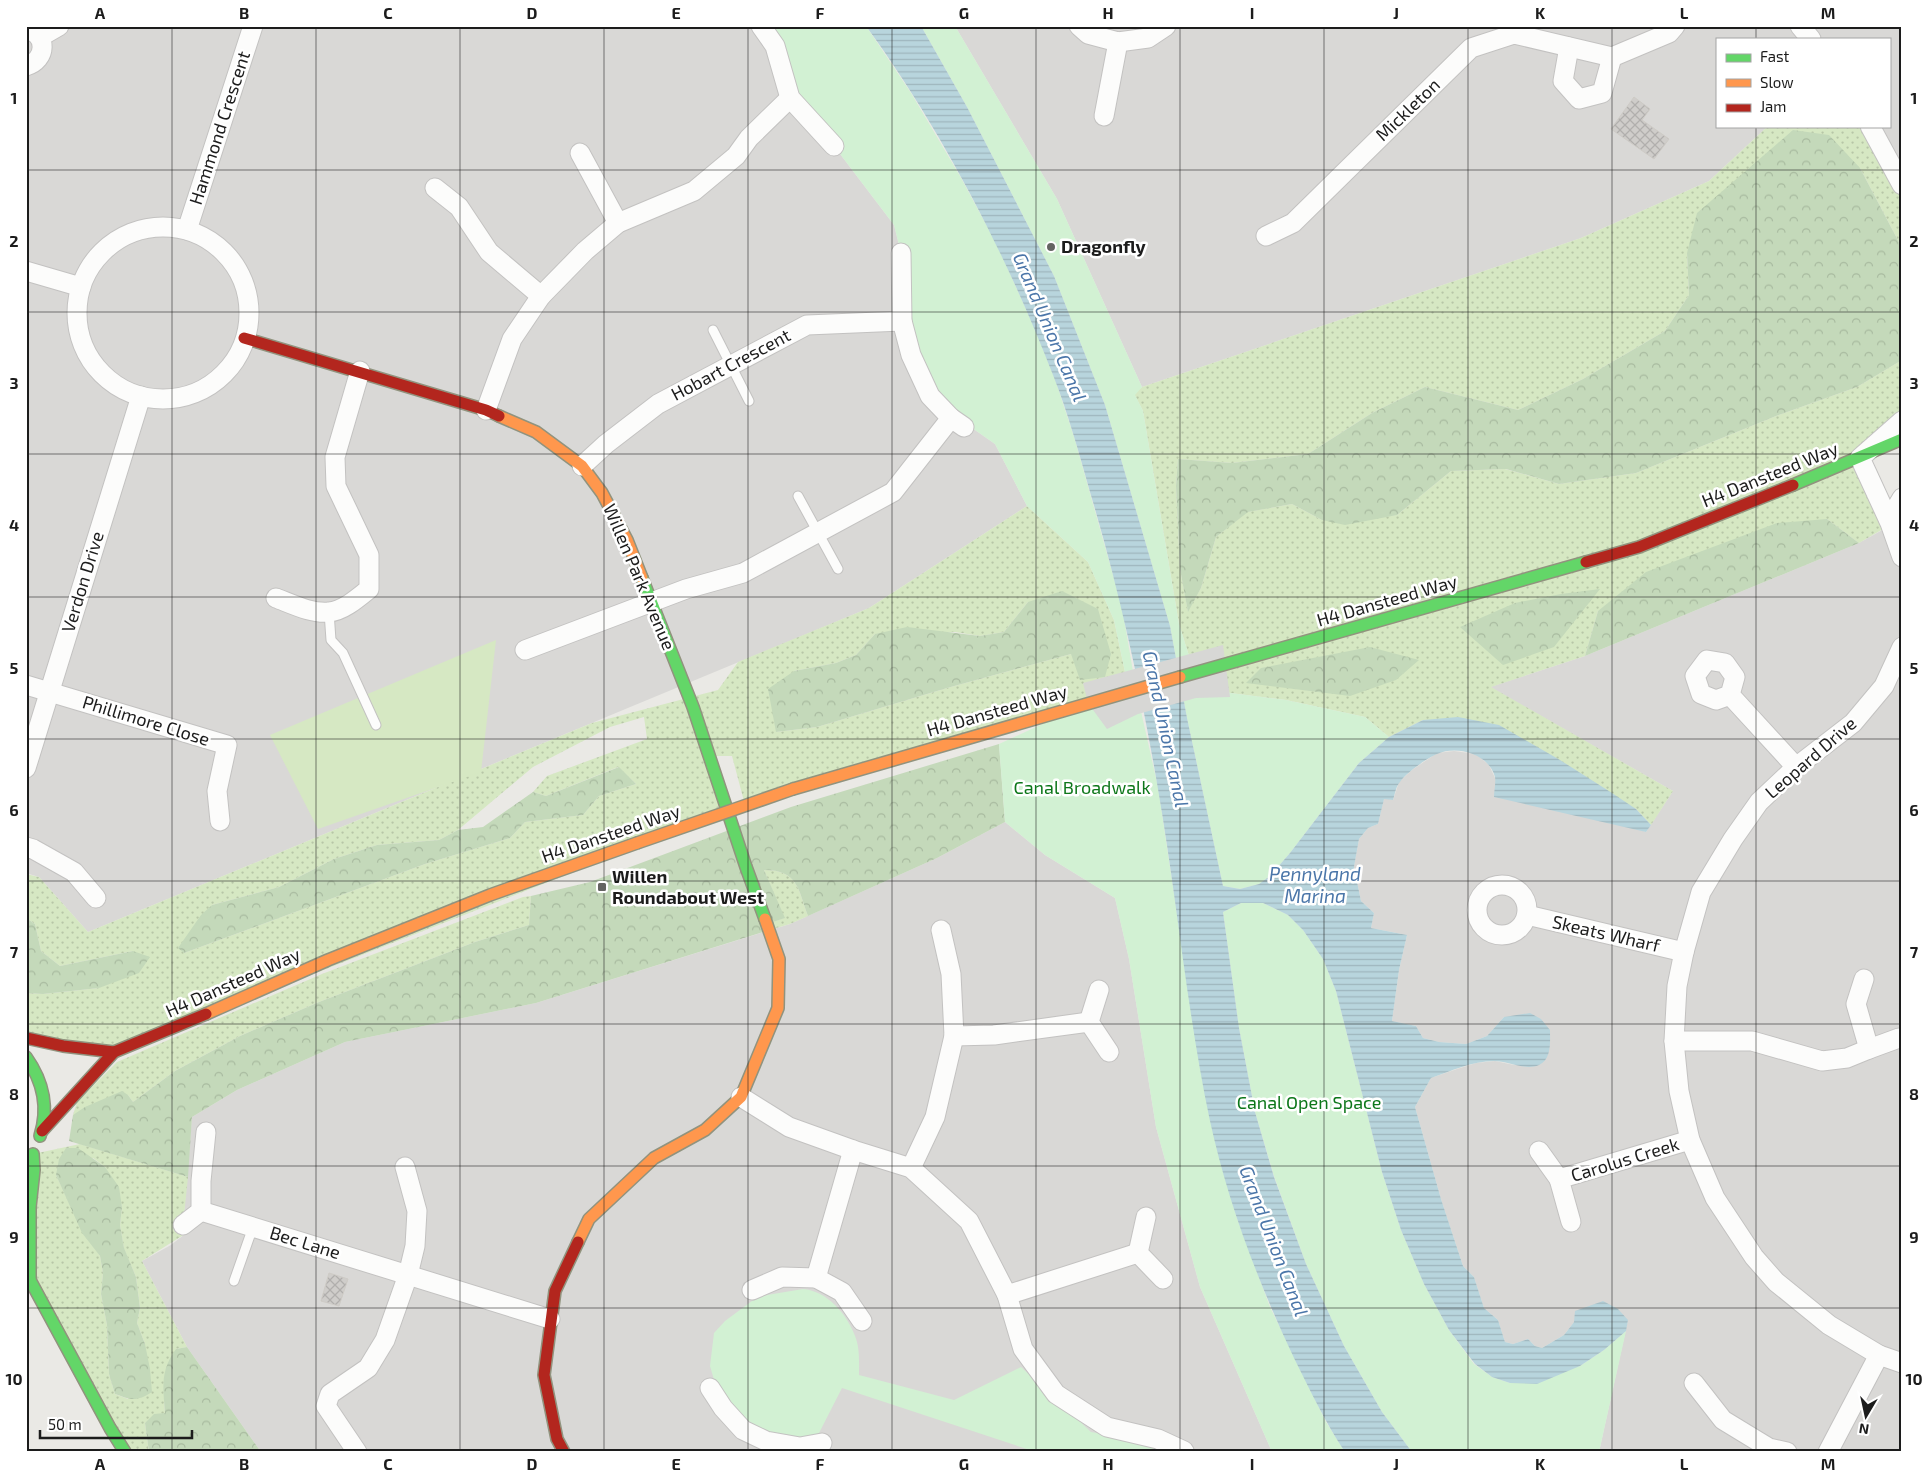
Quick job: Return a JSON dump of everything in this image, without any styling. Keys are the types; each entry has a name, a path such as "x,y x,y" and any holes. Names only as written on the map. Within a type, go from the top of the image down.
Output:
{"street":[{"path":"26,66 33,64 41,55 43,49 33,32 59,26"},
{"name":"Hammond Crescent","path":"187,230 253,26"},
{"path":"761,26 775,46 790,98 834,146"},
{"path":"1079,26 1088,34 1118,42 1148,38 1166,26"},
{"path":"1569,47 1564,81 1579,99 1602,93 1612,56 1669,33 1675,26"},
{"path":"1800,26 1810,38"},
{"name":"Mickleton","path":"1266,236 1293,223 1471,48 1514,34 1612,56"},
{"path":"1104,116 1118,42"},
{"path":"486,410 512,339 541,296 586,251 618,223 694,191 736,156 749,138 790,98"},
{"path":"1872,128 1897,160 1902,185"},
{"path":"580,153 618,223"},
{"path":"434,188 459,207 489,252 541,296"},
{"path":"156,227 173,227 187,230 216,245 226,254 237,269 244,286 248,304 248,324 240,351 218,378 204,388 187,395 170,398 140,396 125,390 108,378 94,364 87,353 78,327 77,314 81,287 84,277 96,258 108,246 123,237 139,230 156,227"},
{"path":"525,650 686,589 743,573 893,492 958,423 930,396 911,355 902,321 901,253"},
{"path":"26,271 81,287"},
{"name":"Hobart Crescent","path":"582,466 606,444 658,404 807,325 902,321"},
{"name":"Willen Park Avenue","path":"244,338 486,410 536,432 582,466 602,492 627,540 691,702 779,960 778,1008 741,1097"},
{"path":"276,598 315,611 330,612 353,602 369,589 369,555 336,486 335,457 360,371"},
{"name":"Verdon Drive","path":"26,768 140,396"},
{"path":"1902,421 1860,458 1888,520 1902,557"},
{"name":"H4 Dansteed Way","path":"42,1131 114,1052 177,1027 328,960 490,895 793,789 1088,703 1639,547 1860,458 1902,439"},
{"path":"1888,520 1902,498"},
{"name":"Leopard Drive","path":"1902,647 1884,686 1853,724 1796,768 1759,802 1733,839 1701,892 1684,952 1677,986 1674,1040 1679,1091 1690,1140 1715,1198 1754,1257 1776,1282 1829,1325 1879,1355 1902,1363"},
{"path":"26,685 49,692"},
{"name":"Phillimore Close","path":"49,692 227,745 217,791 220,821"},
{"path":"1730,695 1796,768"},
{"path":"26,848 33,849 74,872 96,898"},
{"name":"Skeats Wharf","path":"1527,915 1684,952"},
{"path":"911,1168 934,1117 954,1036 951,974 942,930"},
{"path":"1864,979 1856,1004 1869,1049"},
{"path":"1089,1022 1099,990"},
{"path":"954,1036 994,1035 1089,1022"},
{"path":"1089,1022 1109,1052"},
{"name":"H4 Dansteed Way","path":"26,1038 63,1046 114,1052"},
{"path":"1674,1040 1752,1041 1822,1061 1847,1058 1899,1038"},
{"path":"26,1057 41,1085 44,1108 42,1131 29,1158 34,1170 30,1207 28,1278 125,1452"},
{"path":"564,1452 557,1439 544,1375 550,1319 555,1291 589,1219 654,1158 705,1130 741,1097 789,1127 911,1168 969,1221 1007,1295 1023,1349 1056,1394 1107,1427 1158,1439 1184,1451"},
{"path":"183,1225 202,1211 201,1182 206,1132"},
{"name":"Carolus Creek","path":"1560,1179 1690,1140"},
{"path":"816,1278 853,1150"},
{"name":"Carolus Creek","path":"1539,1151 1560,1179 1571,1222"},
{"path":"357,1452 326,1406 330,1394 368,1368 385,1340 408,1275 415,1246 417,1211 405,1166"},
{"name":"Bec Lane","path":"202,1211 550,1319"},
{"path":"1138,1253 1146,1217"},
{"path":"1007,1295 1138,1253"},
{"path":"1138,1253 1163,1279"},
{"path":"752,1290 782,1276 816,1278 842,1292 862,1321"},
{"path":"1828,1452 1879,1355"},
{"path":"1694,1383 1723,1420 1769,1448 1787,1452"},
{"path":"710,1388 723,1408 743,1430 766,1441 801,1450 822,1443"}],"lane":[{"path":"713,330 749,401"},
{"path":"798,496 838,569"},
{"path":"330,612 332,640 344,653 376,725"},
{"path":"234,1281 253,1227"}],"shaded area":[{"path":"26,26 761,26 834,146 894,225 901,253 964,427 975,430 995,444 1027,506 869,608 88,932 39,877 26,873"},
{"path":"955,26 1902,26 1902,156 1892,164 1871,128 1890,128 1890,38 1716,38 1716,128 1766,128 1709,181 1581,238 1142,387 1057,199"},
{"path":"1902,519 1902,1452 1599,1452 1628,1320 1574,1322 1564,1335 1542,1348 1535,1346 1528,1339 1513,1344 1505,1342 1498,1320 1484,1308 1474,1277 1463,1266 1441,1199 1415,1107 1431,1078 1457,1069 1476,1063 1495,1061 1514,1065 1539,1065 1504,1017 1487,1036 1466,1044 1439,1042 1423,1038 1416,1026 1392,1021 1399,970 1407,935 1371,928 1374,913 1361,901 1354,867 1359,839 1368,828 1378,824 1384,798 1393,800 1399,782 1412,770 1437,753 1454,751 1476,754 1489,765 1495,778 1646,832 1673,791 1490,687 1585,656 1859,543"},
{"path":"1005,822 1045,855 1115,898 1129,959 1156,1127 1200,1287 1272,1452 261,1452 187,1347 142,1261 171,1245 185,1234 183,1225 192,1117 237,1090 345,1042 536,1003 790,924 937,858"}],"green space":[{"name":"Canal Broadwalk","path":"761,26 866,26 911,93 960,176 997,245 1035,329 1055,379 1075,440 1122,607 1136,689 1158,787 1200,1067 1222,1168 1237,1218 1270,1307 1326,1422 1345,1452 1272,1452 1200,1287 1156,1127 1129,959 1115,898 1045,855 1005,822 999,744 1088,703 1129,691 1114,620 1088,562 1027,506 995,444 975,430 964,427 911,355 901,253 894,225 834,146 790,98"},
{"path":"921,26 955,26 1057,199 1142,387 1135,395 1143,411 1179,624 1195,675 1230,693 1286,700 1365,717 1389,737 1359,763 1290,853 1270,876 1259,884 1240,889 1223,886 1187,718 1170,626 1105,405 1054,276 967,107"},
{"path":"1766,128 1871,128 1892,163 1902,156 1902,248 1860,168 1687,253 1689,295 1665,331 1583,379 1518,410 1425,387 1372,413 1308,454 1232,463 1178,459 1176,486 1180,569 1188,611 1201,588 1216,537 1247,512 1292,504 1322,520 1397,515 1451,471 1505,469 1559,484 1636,473 1776,416 1857,387 1902,360 1902,421 1860,458 1890,523 1902,502 1902,518 1859,543 1827,519 1598,611 1585,656 1491,687 1673,791 1651,825 1636,809 1423,720 1389,737 1365,717 1286,700 1230,693 1195,675 1179,624 1143,411 1134,394 1142,387 1581,238 1709,181"},
{"path":"1793,130 1829,135 1860,168 1902,248 1902,360 1857,387 1776,416 1636,473 1559,484 1506,469 1451,471 1397,515 1345,525 1322,520 1292,504 1248,512 1216,537 1201,588 1188,612 1180,569 1176,486 1178,459 1232,463 1308,454 1372,413 1425,387 1518,410 1583,379 1665,331 1689,295 1687,253 1697,213"},
{"path":"1027,506 1088,562 1114,620 1129,691 745,805 732,756 710,756 727,812 114,1052 26,1038 26,993 43,994 99,988 133,951 60,966 41,951 35,924 26,918 26,874 39,877 88,932 592,723 718,690 738,662 869,608","holes":["1028,602 1104,677 1071,654 947,688 817,727 776,732 794,671 836,663 856,655 875,634 955,632 980,636 1004,632","644,717 647,739 547,776 533,792 546,796 618,767 636,784 599,796 583,815 525,822 510,838 425,864 184,953 212,905 279,887 334,859 377,845 439,840 458,830 533,767 610,727"]},
{"path":"1827,519 1859,543 1585,656 1598,611 1646,572 1777,523"},
{"path":"1600,589 1554,647 1503,665 1460,627 1515,603"},
{"path":"1062,591 1098,609 1111,654 1105,677 1080,680 1071,654 947,688 817,727 776,732 768,689 794,671 836,663 856,655 875,634 907,627 980,636 1004,632 1028,602"},
{"path":"496,640 481,772 318,829 270,735"},
{"path":"1370,647 1419,660 1396,680 1350,696 1246,683 1261,668"},
{"path":"999,744 1005,822 937,858 808,916 799,890 790,877 784,873 764,870 785,918 767,924 766,931 536,1003 345,1042 237,1090 192,1117 188,1177 69,1141 73,1115 85,1107 122,1091 133,1102 175,1071 240,1036 319,1002 475,942 529,925 531,896 590,882 791,807"},
{"path":"619,767 636,784 599,796 583,815 525,822 510,838 425,864 184,953 178,948 201,915 212,905 279,887 334,859 377,845 439,840 458,830 483,827 533,792 546,796"},
{"path":"764,870 784,873 790,877 799,890 808,916 766,931 767,924 784,918"},
{"path":"531,896 529,925 475,942 319,1002 240,1036 175,1071 133,1102 128,1095 73,1115 77,1102 117,1062 322,974 523,897"},
{"name":"Canal Open Space","path":"1241,903 1263,903 1288,915 1303,930 1323,959 1336,991 1382,1172 1401,1230 1424,1284 1449,1330 1474,1364 1492,1377 1510,1383 1580,1366 1604,1350 1626,1331 1599,1452 1412,1452 1382,1412 1344,1346 1306,1264 1274,1176 1255,1112 1239,1028 1223,912"},
{"path":"26,918 35,924 41,951 60,966 133,951 150,957 139,973 99,988 43,994 26,993"},
{"path":"80,1144 188,1177 183,1225 185,1234 142,1261 187,1347 176,1349 164,1401 165,1413 145,1423 149,1452 125,1452 30,1280 33,1154","holes":["93,1158 105,1167 122,1206 120,1225 124,1249 136,1277 140,1308 137,1323 145,1344 128,1399 115,1394 109,1374 107,1325 101,1294 103,1273 100,1256 72,1209 56,1175"]},
{"path":"66,1148 78,1148 105,1167 119,1187 122,1207 120,1225 124,1248 136,1277 140,1308 137,1323 145,1344 150,1369 152,1392 138,1399 130,1399 115,1394 109,1374 107,1325 101,1294 103,1273 100,1256 82,1233 56,1175 59,1159"},
{"path":"803,1289 820,1294 828,1299 847,1320 858,1345 859,1375 954,1400 1021,1367 1091,1432 1114,1436 1166,1452 1036,1452 842,1388 818,1435 802,1440 768,1436 747,1424 717,1390 710,1366 714,1333 725,1321 752,1301 767,1295"},
{"path":"187,1347 261,1452 149,1452 145,1423 154,1414 165,1413 163,1387 167,1365 176,1349"}],"water":[{"path":"866,26 921,26 967,107 1054,276 1105,405 1170,626 1187,718 1223,886 1240,889 1259,884 1270,876 1359,763 1389,737 1423,720 1458,717 1499,725 1612,793 1636,809 1651,825 1646,832 1494,797 1495,777 1492,769 1486,762 1463,751 1445,751 1417,766 1403,778 1393,800 1384,799 1378,824 1368,828 1359,839 1354,867 1361,901 1374,913 1371,928 1407,935 1399,970 1392,1021 1416,1026 1423,1038 1439,1042 1466,1044 1487,1036 1504,1017 1530,1013 1541,1019 1550,1030 1548,1054 1546,1059 1539,1065 1528,1067 1499,1061 1486,1061 1462,1067 1431,1078 1415,1107 1441,1199 1463,1266 1474,1277 1484,1308 1498,1320 1505,1342 1513,1344 1528,1339 1535,1346 1542,1348 1564,1335 1574,1322 1575,1311 1603,1301 1618,1309 1628,1320 1626,1331 1604,1350 1580,1366 1537,1384 1510,1383 1492,1377 1475,1364 1449,1330 1424,1284 1401,1230 1382,1172 1336,991 1323,959 1303,930 1288,915 1263,903 1241,903 1223,912 1239,1028 1255,1112 1274,1177 1306,1264 1344,1346 1382,1412 1412,1452 1345,1452 1324,1418 1294,1358 1256,1271 1235,1212 1210,1121 1188,997 1165,830 1144,714 1110,565 1068,418 1035,330 994,240 971,195 921,108"}],"pier":[{"path":"1223,645 1230,697 1196,698 1138,714 1107,729 1088,703 1083,683"}],"building":[{"path":"1634,97 1650,109 1642,120 1669,139 1654,159 1611,129"},
{"path":"329,1273 348,1279 339,1306 321,1301"}],"traffic: fast":[{"path":"1793,485 1902,439"},
{"path":"1180,677 1586,562"},
{"path":"642,578 693,707 765,919"},
{"path":"26,1057 37,1076 43,1095 44,1115 40,1136"},
{"path":"30,1280 30,1207 34,1170 33,1154"},
{"path":"26,1276 30,1280 110,1428 125,1452"}],"traffic: slow":[{"path":"499,416 536,432 582,466 602,493 627,540 642,578"},
{"path":"793,789 1180,677"},
{"path":"637,843 793,789"},
{"path":"206,1014 328,960 490,895 637,843"},
{"path":"578,1242 589,1219 654,1158 705,1130 741,1097 778,1008 779,959 765,919"}],"traffic: jam":[{"path":"244,338 486,410 499,416"},
{"path":"1586,562 1639,547 1793,485"},
{"path":"42,1131 114,1052 206,1014"},
{"path":"26,1038 63,1046 114,1052"},
{"path":"564,1452 557,1439 544,1375 555,1291 578,1242"}],"place":[{"name":"Dragonfly","path":"1051,247"},
{"name":"Willen Roundabout West","path":"602,887"}],"water label":[{"name":"Grand Union Canal","path":"1050,327"},
{"name":"Grand Union Canal","path":"1166,729"},
{"name":"Pennyland Marina","path":"1315,885"},
{"name":"Grand Union Canal","path":"1274,1241"}]}
